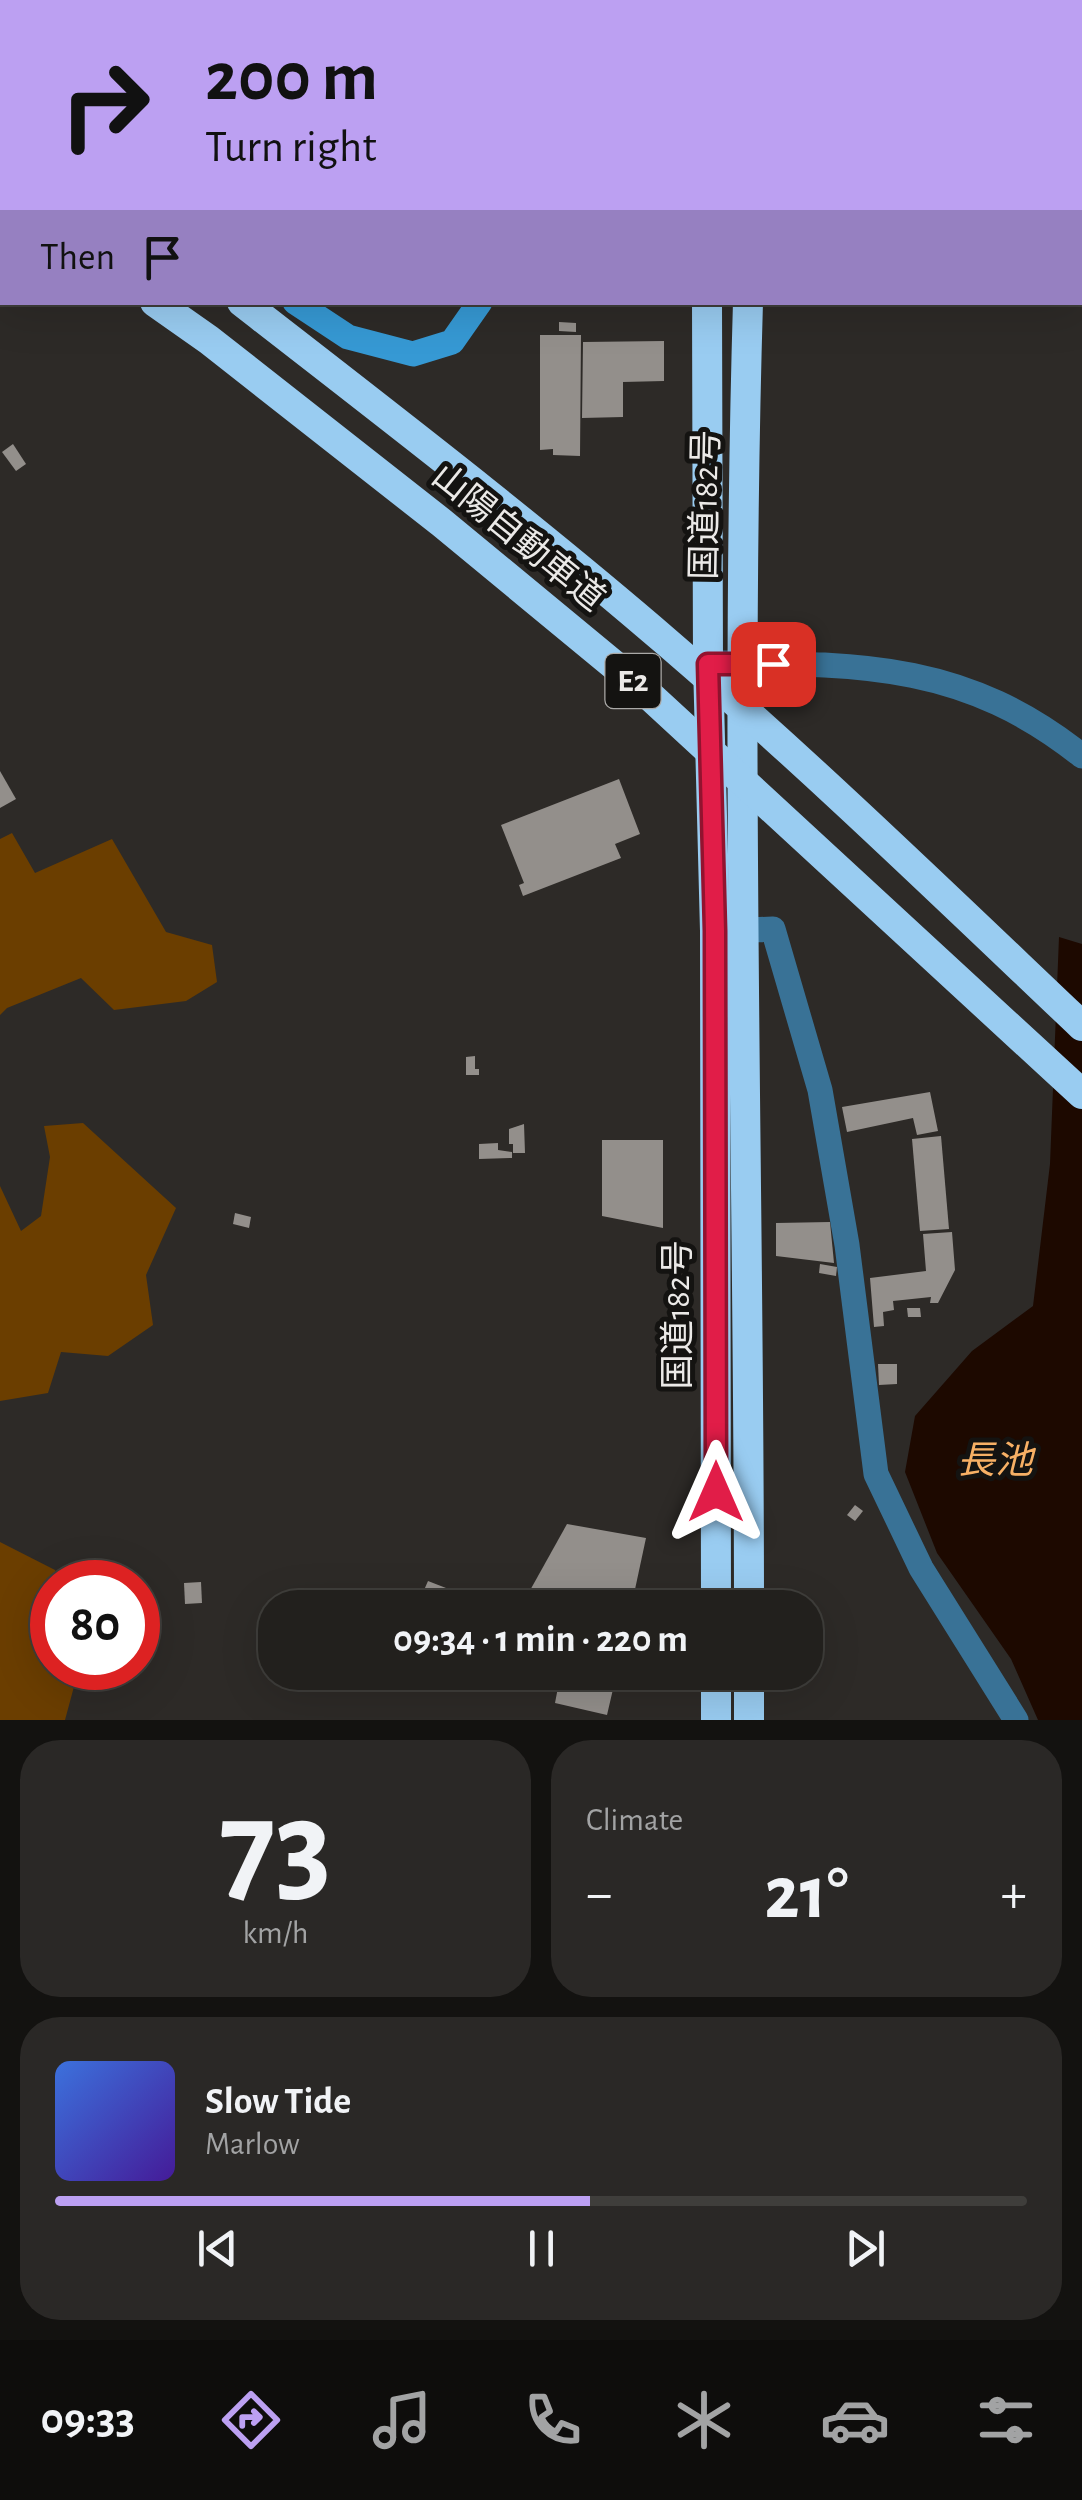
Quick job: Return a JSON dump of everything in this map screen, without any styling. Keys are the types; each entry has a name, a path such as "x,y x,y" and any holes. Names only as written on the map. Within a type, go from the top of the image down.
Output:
{"highway":[{"name":"山陽自動車道","path":"159,305 442,523 637,684 1082,1094"},
{"name":"山陽自動車道","path":"246,305 476,482 671,645 872,827 1082,1026"},
{"name":"国道182号","path":"707,305 708,664 730,930 748,1590"},
{"name":"国道182号","path":"716,1590 748,305"},
{"path":"716,1690 716,1720"},
{"path":"749,1690 750,1720"}],"street":[{"path":"300,305 348,337 414,354 452,342 478,305"},
{"path":"708,664 868,666 923,675 978,693 1046,728 1082,756"},
{"path":"730,930 773,929 820,1090 847,1245 876,1474 920,1568 1016,1720"}],"shaded area":[{"path":"12,833 35,873 112,839 166,932 212,945 217,982 186,1001 114,1010 81,978 7,1008 0,1015 0,839"},
{"path":"83,1123 176,1208 146,1275 153,1325 108,1356 61,1352 48,1393 0,1401 0,1186 21,1231 41,1216 50,1157 44,1126"},
{"path":"0,1542 35,1560 30,1560 30,1690 73,1690 65,1720 0,1720"}],"water":[{"name":"長池","path":"1059,937 1082,944 1082,1720 1038,1720 1011,1659 937,1553 905,1472 915,1416 972,1351 1033,1306 1050,1164"}],"building":[{"path":"559,322 576,323 576,332 559,331"},
{"path":"540,335 581,335 580,456 553,455 553,449 540,450"},
{"path":"664,341 664,381 623,382 623,417 582,418 583,342"},
{"path":"13,444 26,464 16,471 2,452"},
{"path":"0,771 16,799 0,808"},
{"path":"619,779 640,834 615,844 621,858 523,896 519,885 524,883 501,825"},
{"path":"475,1056 479,1075 466,1075 466,1057"},
{"path":"930,1092 938,1131 917,1135 913,1118 847,1132 842,1107"},
{"path":"524,1124 525,1153 513,1153 509,1129"},
{"path":"941,1136 949,1229 920,1231 912,1139"},
{"path":"602,1140 663,1140 663,1228 602,1216"},
{"path":"498,1143 498,1150 512,1152 512,1158 479,1159 479,1144"},
{"path":"235,1213 251,1217 249,1228 233,1224"},
{"path":"830,1222 834,1263 776,1256 776,1223"},
{"path":"952,1232 955,1270 938,1303 930,1303 931,1297 893,1301 894,1310 883,1312 884,1326 874,1327 870,1278 926,1271 923,1234"},
{"path":"820,1264 837,1267 836,1276 819,1273"},
{"path":"907,1308 920,1308 921,1317 908,1317"},
{"path":"878,1364 897,1364 897,1384 879,1385"},
{"path":"855,1505 863,1511 855,1521 847,1515"},
{"path":"567,1524 646,1538 635,1590 530,1590"},
{"path":"428,1581 446,1588 445,1590 424,1590"},
{"path":"201,1582 202,1603 185,1604 184,1583"},
{"path":"558,1690 613,1690 607,1715 555,1703"}],"route":[{"path":"716,1492 715,931 708,664 773,664"}]}
